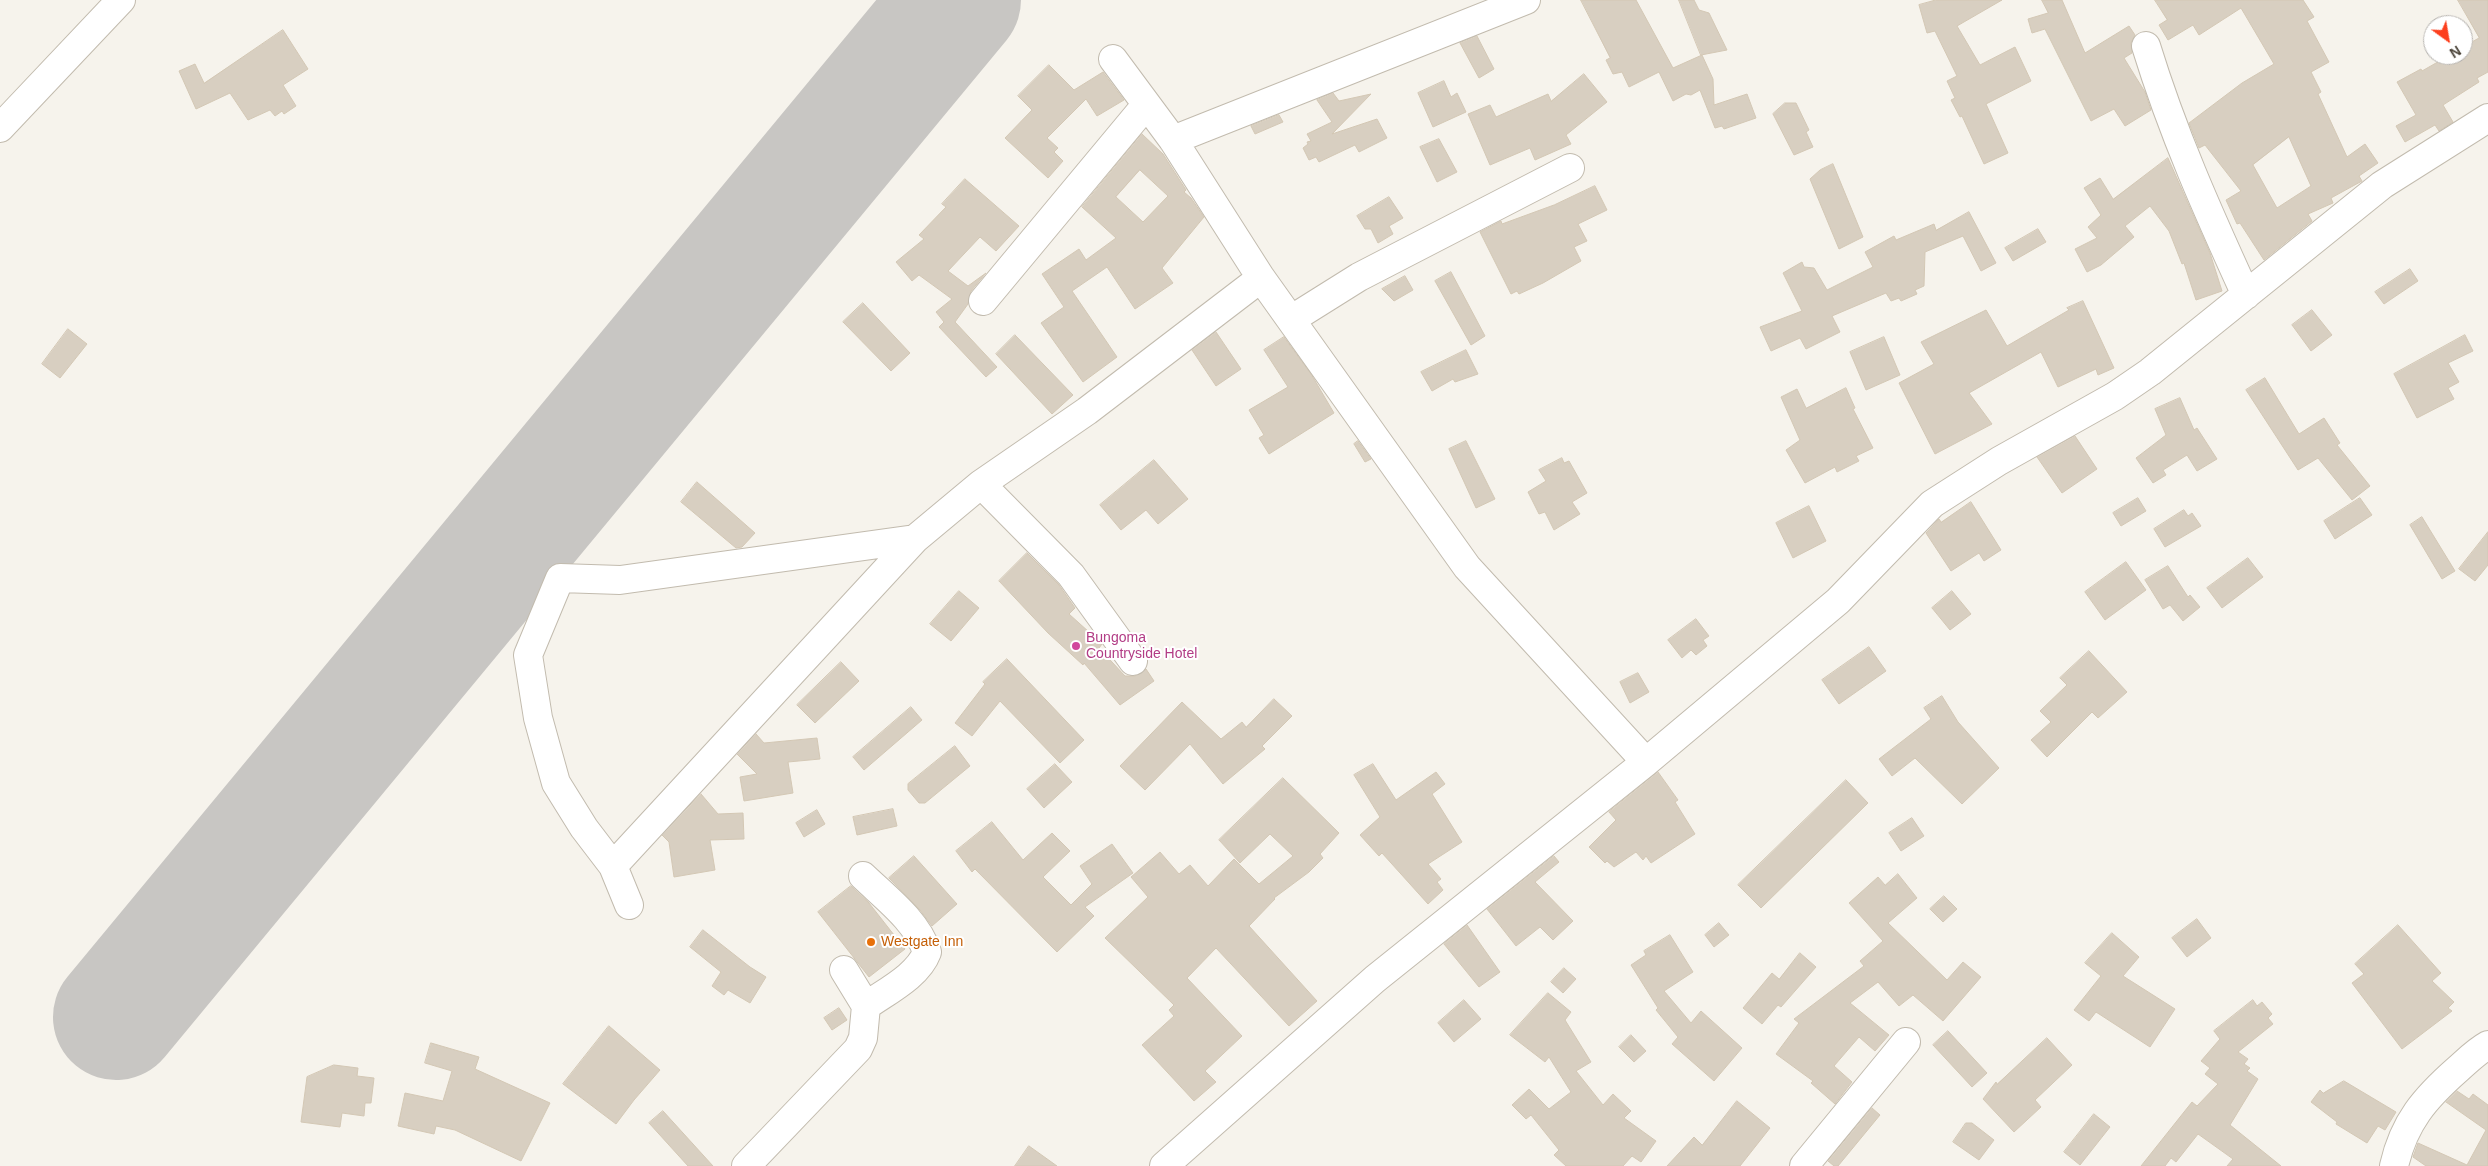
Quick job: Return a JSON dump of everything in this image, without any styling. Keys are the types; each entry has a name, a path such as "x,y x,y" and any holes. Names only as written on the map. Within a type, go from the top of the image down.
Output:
{"street":[{"path":"0,128 121,0"},
{"path":"1173,140 1526,0"},
{"path":"2146,46 2161,94 2194,182 2246,296"},
{"path":"1113,59 1173,140 1261,278 1467,567 1646,762"},
{"path":"983,301 1146,105"},
{"path":"1164,1166 1375,979 1646,762 1838,601 1932,504 1992,466 2122,392 2246,296 2382,185 2488,118"},
{"path":"1292,319 1368,273 1570,168"},
{"path":"613,866 915,539 981,484 1086,411 1261,278"},
{"path":"981,484 1071,576 1133,661"},
{"path":"630,905 613,866 584,828 556,783 538,718 528,655 560,578 620,580 915,539"},
{"path":"863,876 914,927 924,941 927,952 924,961 913,972 866,1006"},
{"path":"746,1166 858,1049 863,1038 866,1006 844,970"},
{"path":"1804,1166 1906,1042"},
{"path":"2394,1166 2398,1147 2415,1111 2436,1088 2488,1045"}],"building":[{"path":"1581,0 1636,0 1673,68 1702,55 1713,79 1714,105 1747,94 1756,118 1724,129 1722,126 1715,128 1700,90 1691,95 1686,94 1673,101 1659,72 1629,87 1622,72 1613,74 1606,60 1610,58"},
{"path":"1679,0 1694,0 1699,10 1709,13 1727,50 1701,55"},
{"path":"1936,0 2002,0 1957,26 1980,65 2015,47 2031,81 1986,104 2008,153 1984,164 1962,116 1960,117 1951,100 1955,98 1947,81 1957,76 1935,31 1927,33 1919,5"},
{"path":"2042,0 2062,0 2085,53 2129,26 2135,35 2131,43 2132,53 2124,58 2145,92 2151,110 2125,126 2114,109 2091,121 2045,29 2032,33 2028,19 2048,13"},
{"path":"2155,0 2303,0 2314,17 2307,21 2329,62 2311,72 2321,92 2318,94 2347,157 2365,144 2378,163 2359,176 2362,181 2331,198 2333,203 2308,214 2312,221 2264,260 2240,223 2237,224 2226,200 2241,191 2205,145 2199,148 2189,123 2242,83 2274,64 2241,8 2199,35 2193,25 2168,40 2159,25 2167,20","holes":["2289,137 2311,186 2277,208 2253,165"]},
{"path":"2458,0 2488,0 2488,72 2477,78 2479,82 2443,105 2453,122 2439,131 2435,125 2405,142 2396,126 2416,115 2397,82 2432,65 2473,65 2473,41 2479,38 2473,27 2473,15 2466,15"},
{"path":"283,30 308,69 283,85 296,106 284,114 282,111 275,116 270,110 248,120 230,93 196,109 179,71 195,64 204,83"},
{"path":"1477,36 1494,69 1479,78 1460,43"},
{"path":"1049,65 1074,90 1103,72 1124,100 1097,116 1086,99 1047,138 1058,148 1054,152 1063,161 1048,178 1005,138 1032,110 1018,96"},
{"path":"1584,74 1607,102 1566,135 1571,144 1535,160 1530,148 1490,165 1468,114 1490,105 1496,117 1548,94 1551,101"},
{"path":"1444,81 1451,97 1457,93 1466,112 1433,127 1418,93"},
{"path":"1333,93 1339,101 1371,94 1332,134 1377,119 1387,138 1359,152 1355,145 1319,162 1316,157 1309,160 1303,148 1308,144 1307,142 1311,141 1307,134 1332,122 1317,100"},
{"path":"1785,103 1796,103 1809,130 1806,132 1813,147 1794,155 1773,114"},
{"path":"1279,115 1283,122 1255,134 1251,126"},
{"path":"1142,134 1163,154 1186,190 1184,192 1191,198 1204,217 1162,268 1173,283 1135,309 1107,267 1072,291 1117,357 1083,382 1041,323 1064,307 1042,274 1079,249 1086,260 1116,238 1082,207","holes":["1140,170 1168,196 1143,222 1116,197"]},
{"path":"1439,139 1457,172 1437,182 1420,147"},
{"path":"2168,158 2210,253 2222,291 2196,300 2184,263 2182,264 2169,231 2150,206 2125,226 2134,237 2101,265 2087,272 2075,249 2097,238 2088,227 2101,215 2084,188 2100,178 2113,199"},
{"path":"1833,164 1863,237 1839,249 1810,179 1820,170"},
{"path":"965,179 1019,226 996,251 980,237 948,271 968,286 986,273 971,291 968,304 955,322 997,367 986,377 939,327 944,322 936,312 952,299 919,275 912,281 896,262 924,239 919,235 946,207 942,204"},
{"path":"1595,186 1607,210 1578,224 1587,241 1574,247 1581,261 1543,283 1519,294 1517,291 1511,294 1480,232 1501,221 1502,224 1554,205"},
{"path":"1389,197 1403,218 1389,226 1393,234 1378,243 1371,229 1365,229 1357,216"},
{"path":"1969,212 1996,263 1981,271 1963,236 1925,252 1924,286 1915,290 1917,294 1901,301 1899,298 1891,301 1886,293 1832,316 1840,332 1806,349 1800,338 1771,351 1760,327 1802,311 1783,273 1802,262 1804,267 1814,268 1827,290 1873,267 1865,252 1894,236 1896,240 1934,224 1936,230"},
{"path":"2038,229 2046,242 2013,261 2005,248"},
{"path":"2410,269 2418,281 2384,304 2375,292"},
{"path":"1451,272 1485,336 1471,345 1435,281"},
{"path":"1405,276 1413,290 1394,301 1382,289"},
{"path":"2083,301 2114,368 2098,375 2096,369 2058,387 2041,352 1969,393 1992,424 1935,454 1899,383 1934,364 1921,342 1986,310 2007,346 2069,310 2067,308"},
{"path":"863,303 910,353 891,371 843,322"},
{"path":"2312,310 2332,335 2311,351 2292,325"},
{"path":"68,329 87,344 60,378 42,364"},
{"path":"1216,332 1241,369 1216,386 1192,350"},
{"path":"1015,335 1073,395 1052,414 996,354"},
{"path":"2465,335 2473,351 2448,363 2459,382 2448,388 2454,399 2417,418 2394,374"},
{"path":"1284,337 1311,374 1334,413 1269,454 1259,438 1264,435 1249,410 1288,387 1264,350"},
{"path":"1884,337 1900,375 1866,390 1850,352"},
{"path":"1466,350 1478,374 1455,382 1453,379 1432,391 1421,372"},
{"path":"2265,378 2299,434 2324,418 2340,443 2337,445 2370,486 2352,500 2318,458 2298,470 2246,390"},
{"path":"1846,388 1855,408 1853,409 1873,448 1856,456 1859,461 1837,472 1835,467 1805,483 1786,450 1800,440 1781,397 1797,389 1806,408"},
{"path":"2180,398 2194,430 2197,428 2217,459 2197,471 2187,455 2163,470 2166,475 2153,483 2136,458 2166,435 2155,409"},
{"path":"2075,436 2097,469 2062,493 2037,457"},
{"path":"1358,441 1371,459 1365,462 1354,444"},
{"path":"1466,441 1495,499 1476,508 1449,449"},
{"path":"1562,458 1564,463 1569,461 1587,493 1572,502 1580,514 1554,530 1545,512 1539,514 1528,492 1546,481 1539,470"},
{"path":"1154,460 1188,499 1158,524 1146,510 1121,530 1100,505"},
{"path":"697,482 755,533 742,547 736,548 681,502"},
{"path":"2138,498 2146,511 2121,526 2113,513"},
{"path":"2360,498 2372,515 2335,539 2324,521"},
{"path":"1971,502 2001,550 1984,561 1979,553 1951,571 1926,533 1939,519 1941,522"},
{"path":"1809,506 1826,541 1793,558 1776,523"},
{"path":"2184,510 2188,516 2192,513 2201,526 2165,547 2154,529"},
{"path":"2422,517 2455,571 2442,579 2410,525"},
{"path":"2488,532 2488,565 2475,581 2459,569"},
{"path":"1027,553 1059,585 1075,608 1069,614 1102,644 1099,648 1125,676 1135,676 1146,669 1154,681 1120,705 1084,663 1083,665 1048,633 999,581"},
{"path":"2248,558 2263,577 2222,608 2207,588"},
{"path":"2126,562 2146,590 2105,620 2085,592"},
{"path":"2168,566 2188,597 2190,595 2200,607 2183,621 2170,605 2163,609 2145,580"},
{"path":"959,591 979,608 951,641 930,624"},
{"path":"1952,591 1971,614 1950,630 1932,608"},
{"path":"1696,619 1709,636 1703,640 1707,646 1696,655 1691,650 1682,658 1668,640"},
{"path":"1869,647 1886,671 1839,704 1822,680"},
{"path":"2089,651 2127,692 2098,718 2092,712 2047,757 2031,740 2051,722 2040,711 2067,685 2060,678"},
{"path":"1007,659 1084,740 1060,763 1000,701 972,736 955,723 985,684 983,682"},
{"path":"841,662 859,681 815,723 797,705"},
{"path":"1638,673 1649,692 1630,703 1620,682"},
{"path":"1942,696 1958,722 1999,768 1962,804 1915,758 1892,776 1879,759 1931,719 1924,708"},
{"path":"1274,699 1292,716 1262,746 1265,749 1223,784 1190,744 1145,790 1120,766 1182,702 1221,739 1242,722 1246,727"},
{"path":"911,707 922,720 864,770 853,757"},
{"path":"756,734 764,743 817,738 820,759 788,762 793,793 744,801 740,777 757,774 737,754"},
{"path":"955,746 970,766 925,803 919,803 908,790 908,784"},
{"path":"1055,764 1072,782 1044,808 1027,789"},
{"path":"1373,764 1396,800 1436,772 1445,784 1432,794 1462,842 1428,864 1441,879 1437,882 1443,890 1428,904 1382,853 1379,856 1360,835 1380,817 1354,775"},
{"path":"1658,772 1678,800 1675,802 1695,834 1651,863 1646,856 1643,860 1636,852 1614,867 1607,861 1605,863 1589,847 1616,820 1609,812"},
{"path":"1283,778 1339,833 1320,854 1323,858 1309,872 1274,898 1249,926 1317,1001 1289,1026 1216,948 1187,978 1242,1036 1205,1071 1216,1082 1194,1101 1142,1045 1174,1016 1169,1010 1174,1005 1105,938 1148,897 1131,877 1160,852 1179,874 1190,865 1208,886 1234,859 1259,884 1293,856 1270,834 1240,863 1219,840"},
{"path":"1846,780 1868,803 1761,908 1738,885"},
{"path":"701,794 718,814 743,813 744,839 710,840 715,870 674,877 669,842 662,835"},
{"path":"893,809 897,826 857,835 853,817"},
{"path":"817,810 825,824 804,837 796,823"},
{"path":"1912,818 1924,836 1901,851 1889,833"},
{"path":"992,822 1023,860 1052,833 1070,851 1043,877 1071,905 1092,884 1080,866 1112,844 1133,873 1085,907 1094,916 1057,952 975,869 972,872 956,851"},
{"path":"914,856 957,904 932,926 920,910 889,878"},
{"path":"1554,856 1559,862 1535,882 1573,921 1553,940 1540,927 1516,946 1487,909"},
{"path":"1898,874 1917,898 1888,923 1947,980 1963,962 1981,977 1943,1021 1913,995 1899,1006 1878,982 1850,1003 1889,1035 1875,1051 1859,1037 1834,1066 1852,1082 1835,1104 1811,1083 1813,1081 1776,1054 1799,1023 1794,1019 1864,966 1860,961 1883,941 1849,903 1878,877 1885,885"},
{"path":"851,886 869,903 905,949 869,977 818,912"},
{"path":"1944,896 1957,909 1943,922 1930,909"},
{"path":"2197,919 2211,938 2187,957 2172,938"},
{"path":"1719,923 1729,935 1714,947 1705,935"},
{"path":"1467,925 1500,972 1479,987 1444,944"},
{"path":"2398,925 2441,973 2432,981 2454,1002 2448,1008 2452,1011 2402,1049 2352,983 2364,974 2355,964"},
{"path":"703,930 750,967 766,977 750,1003 728,990 724,995 712,986 721,972 690,947"},
{"path":"2112,933 2139,957 2123,976 2175,1009 2150,1047 2096,1012 2089,1021 2074,1010 2101,976 2085,963"},
{"path":"1670,935 1693,972 1664,991 1691,1023 1701,1011 1742,1048 1714,1081 1672,1044 1678,1037 1656,1010 1658,1008 1631,965 1646,955 1644,951"},
{"path":"1800,953 1816,967 1781,1007 1778,1005 1762,1024 1743,1008 1772,973 1779,979"},
{"path":"1564,968 1576,979 1563,993 1551,982"},
{"path":"1548,993 1571,1012 1565,1020 1591,1062 1576,1071 1603,1105 1613,1094 1631,1111 1624,1118 1656,1141 1641,1162 1632,1156 1623,1166 1566,1166 1554,1155 1559,1150 1531,1115 1526,1119 1512,1105 1529,1089 1549,1109 1571,1092 1549,1057 1545,1062 1510,1035"},
{"path":"1464,1000 1481,1019 1454,1042 1438,1023"},
{"path":"2253,1000 2257,1006 2262,1002 2272,1014 2268,1018 2273,1024 2238,1052 2248,1059 2244,1064 2250,1068 2247,1071 2258,1079 2230,1125 2281,1166 2227,1166 2233,1159 2198,1134 2176,1162 2171,1158 2165,1166 2141,1166 2192,1102 2197,1106 2218,1084 2205,1074 2210,1068 2201,1061 2220,1039 2214,1031"},
{"path":"839,1008 847,1020 832,1030 824,1018"},
{"path":"609,1026 660,1070 616,1124 563,1084"},
{"path":"1948,1031 1987,1073 1972,1087 1933,1045"},
{"path":"1631,1035 1646,1051 1634,1062 1619,1047"},
{"path":"2047,1038 2072,1065 2035,1100 2041,1107 2014,1132 1983,1099 1996,1082 1997,1084"},
{"path":"431,1043 479,1057 475,1069 550,1103 521,1161 455,1130 436,1126 434,1134 398,1126 405,1093 443,1101 452,1071 425,1063"},
{"path":"334,1065 358,1068 357,1076 374,1078 371,1103 365,1103 364,1116 342,1113 340,1127 301,1122 307,1077"},
{"path":"2344,1081 2396,1112 2385,1130 2378,1126 2367,1143 2336,1124 2337,1122 2311,1102 2320,1090 2323,1093"},
{"path":"2457,1091 2469,1099 2473,1094 2488,1105 2488,1166 2426,1166 2413,1157 2418,1143 2467,1165 2486,1130 2446,1102"},
{"path":"1737,1101 1770,1128 1740,1166 1667,1166 1694,1137 1702,1145"},
{"path":"1872,1108 1880,1115 1838,1166 1834,1166 1828,1161"},
{"path":"663,1111 713,1166 688,1166 649,1123"},
{"path":"2094,1114 2110,1127 2080,1165 2064,1152"},
{"path":"1966,1123 1972,1123 1994,1140 1979,1160 1953,1142"},
{"path":"1029,1146 1057,1166 1015,1166"}],"runway":[{"path":"116,1017 958,0"}],"place":[{"name":"Bungoma Countryside Hotel","path":"1076,646"},
{"name":"Westgate Inn","path":"871,942"}]}
